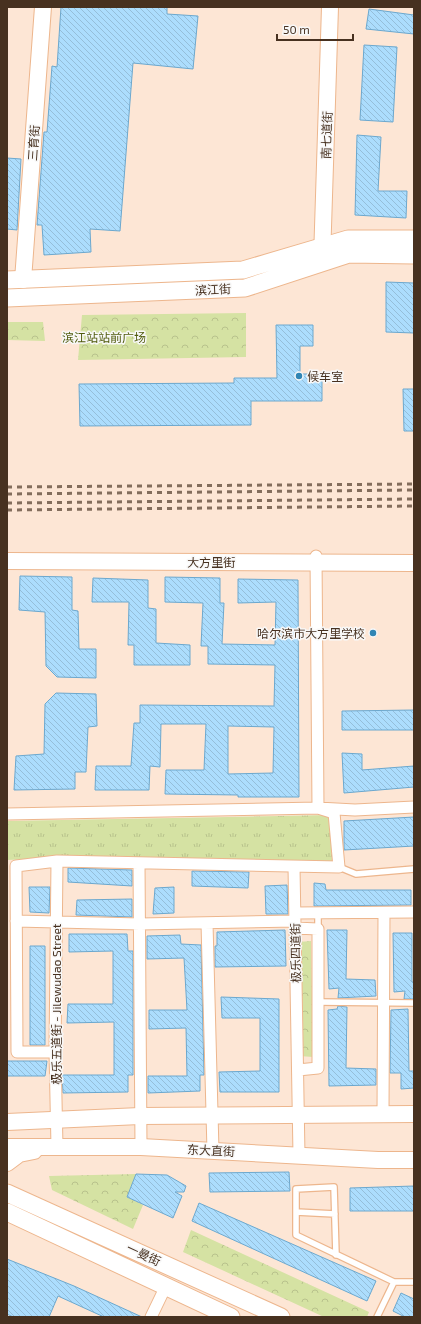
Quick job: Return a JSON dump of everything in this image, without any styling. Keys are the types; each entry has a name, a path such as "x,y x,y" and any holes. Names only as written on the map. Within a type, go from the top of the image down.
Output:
{"main road":[{"name":"三育街","path":"15,280 43,7"},
{"name":"南七道街","path":"322,255 330,7"},
{"name":"滨江街","path":"7,298 245,288 322,255 348,239 414,239"},
{"name":"滨江街","path":"15,280 243,270 322,255 414,255"},
{"name":"大方里街","path":"7,555 317,559 414,563"},
{"name":"大方里街","path":"7,561 317,559 414,556"},
{"path":"7,1122 140,1116 383,1113 414,1114"},
{"name":"东大直街","path":"7,1146 141,1146 414,1160"},
{"path":"7,1163 19,1154 57,1146"},
{"path":"7,1184 33,1204"},
{"name":"一曼街","path":"7,1192 281,1317"},
{"name":"一曼街","path":"7,1212 231,1317"}],"street":[{"path":"317,559 318,808"},
{"path":"7,814 318,808 355,810 414,807"},
{"path":"55,1052 17,1052 16,866 56,861 339,867 334,813 318,808"},
{"name":"极乐五道街 - Jilewudao Street","path":"56,861 55,1052 57,1146"},
{"path":"139,863 141,1146"},
{"name":"极乐四道街","path":"294,867 299,1155"},
{"path":"16,921 140,924 207,923 295,921 318,913 414,912"},
{"path":"383,1113 384,913"},
{"path":"295,921 318,928 318,1068 298,1070"},
{"path":"207,923 213,1150"},
{"path":"151,1317 166,1286"}],"lane":[{"path":"339,867 356,874 414,869"},
{"path":"318,913 318,928"},
{"path":"318,1002 414,1003"},
{"path":"336,1255 334,1187 296,1189 296,1235 336,1255 394,1282 414,1282"},
{"path":"296,1212 335,1214"},
{"path":"376,1317 394,1282"}],"green space":[{"name":"滨江站站前广场","path":"246,313 246,357 78,360 82,315"},
{"path":"7,322 43,322 45,341 7,340"},
{"path":"331,815 332,862 53,858 7,860 7,821"},
{"path":"311,941 313,1057 299,1056 299,942"},
{"path":"136,1174 127,1197 143,1205 133,1229 52,1190 49,1176"},
{"path":"191,1230 369,1312 367,1317 324,1317 183,1252"}],"building":[{"path":"61,7 167,7 167,14 198,16 193,69 133,63 120,231 90,229 91,252 44,255 42,225 37,225 44,132 47,132 52,66 57,67"},
{"path":"369,9 414,15 414,34 366,29"},
{"path":"364,45 397,47 393,122 360,120"},
{"path":"357,135 381,137 378,191 407,191 406,218 355,215"},
{"path":"7,158 21,159 17,230 7,229"},
{"path":"386,282 414,283 414,333 386,332"},
{"name":"候车室","path":"276,325 313,325 313,346 300,346 300,374 322,374 322,401 251,401 251,425 80,426 79,384 234,383 234,378 277,378"},
{"path":"403,389 414,389 414,431 404,431"},
{"path":"20,576 72,577 72,610 78,611 79,649 96,649 96,678 57,677 46,666 45,612 19,610"},
{"path":"165,577 220,578 220,603 224,603 222,644 275,645 276,602 238,603 238,579 298,580 299,797 238,797 238,795 165,794 166,770 204,770 206,724 161,724 160,767 150,766 149,790 95,790 96,766 131,766 134,723 140,723 140,705 274,706 275,665 208,664 208,646 201,646 203,603 165,602","holes":["228,726 274,727 273,773 228,774"]},
{"path":"93,578 148,580 148,608 156,609 156,643 190,645 190,665 134,665 134,645 128,645 129,602 92,602"},
{"path":"56,693 96,694 97,726 88,727 86,772 75,772 75,789 14,790 16,756 44,754 45,704"},
{"path":"414,710 414,730 342,730 342,711"},
{"path":"342,753 362,754 362,770 414,766 414,787 344,793"},
{"path":"414,817 414,846 344,850 344,821"},
{"path":"68,868 132,870 132,886 68,882"},
{"path":"192,871 249,872 248,888 192,886"},
{"path":"314,883 325,884 326,890 411,890 411,905 314,906"},
{"path":"287,885 288,914 266,914 265,886"},
{"path":"29,887 50,887 49,913 30,912"},
{"path":"174,887 174,913 153,914 155,888"},
{"path":"132,899 132,917 76,915 77,900"},
{"path":"285,930 286,966 215,967 217,932"},
{"path":"327,930 347,930 346,979 375,980 376,996 338,998 339,988 329,989"},
{"path":"393,933 412,933 412,982 414,982 414,999 404,999 405,991 394,992"},
{"path":"69,934 127,934 128,951 133,951 133,1075 128,1075 128,1092 63,1093 62,1075 114,1075 114,1022 67,1023 68,1004 113,1004 113,951 69,952"},
{"path":"180,935 181,944 201,945 204,1075 200,1075 200,1091 148,1093 148,1076 187,1076 186,1028 149,1029 149,1010 187,1010 184,958 147,959 147,936"},
{"path":"30,946 45,946 45,1045 30,1045"},
{"path":"221,997 279,999 279,1092 220,1092 219,1072 260,1071 260,1018 222,1018"},
{"path":"338,1006 347,1007 346,1068 376,1069 376,1085 329,1086 328,1010 337,1009"},
{"path":"408,1009 409,1071 414,1071 414,1088 401,1089 401,1073 390,1073 391,1010"},
{"path":"7,1061 47,1061 45,1076 7,1076"},
{"path":"289,1172 290,1191 210,1192 209,1173"},
{"path":"136,1174 167,1175 186,1186 184,1192 175,1192 182,1196 173,1218 127,1197"},
{"path":"414,1186 414,1211 350,1211 350,1188"},
{"path":"199,1203 376,1281 367,1301 192,1221"},
{"path":"7,1259 74,1286 142,1317 104,1317 58,1296 49,1317 13,1317 7,1314"},
{"path":"401,1293 414,1299 414,1317 405,1317 393,1311"}],"railway":[{"path":"7,487 414,484"},
{"path":"7,494 414,490"},
{"path":"7,503 414,499"},
{"path":"7,510 414,506"}],"place":[{"name":"候车室","path":"299,376"},
{"name":"哈尔滨市大方里学校","path":"373,633"}]}
